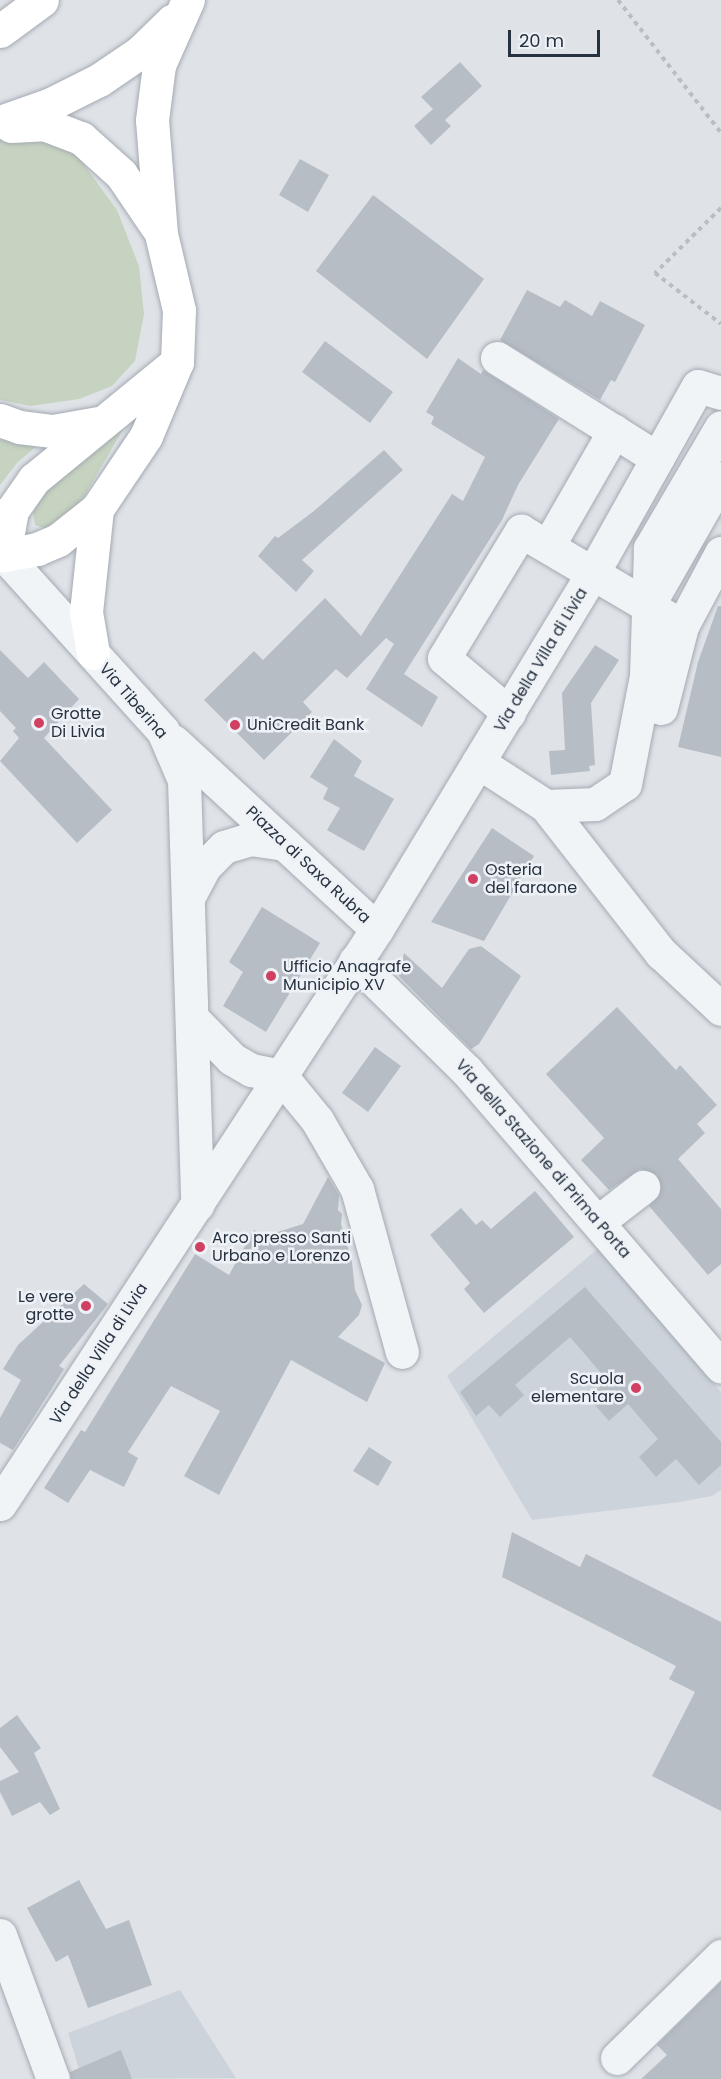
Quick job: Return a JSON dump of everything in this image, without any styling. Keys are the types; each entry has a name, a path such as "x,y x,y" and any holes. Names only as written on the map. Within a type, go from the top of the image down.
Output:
{"highway":[{"path":"0,31 42,0"},
{"path":"0,122 51,104 119,68 188,3"},
{"path":"177,362 141,388 113,417 59,455 26,488 12,510 4,555 37,549 58,540 97,509 146,436 177,362 179,310 161,234 153,92 159,65 188,3"},
{"path":"0,127 44,124 81,138 121,174 161,234"},
{"path":"0,420 19,427 53,431 93,425 113,417"},
{"path":"93,653 86,612 97,509"}],"street":[{"path":"497,358 657,458"},
{"name":"Via della Villa di Livia","path":"377,929 510,713 594,571 657,458 710,389"},
{"path":"546,806 602,802 625,784 646,676 650,548 721,427"},
{"path":"548,546 614,431"},
{"path":"648,606 721,478"},
{"path":"510,713 444,658 520,531 594,571 681,626"},
{"path":"627,773 644,764 651,753 669,663 681,626 721,553"},
{"name":"Via Tiberina","path":"4,555 163,731 184,780 190,904"},
{"name":"Piazza di Saxa Rubra","path":"163,731 377,929 197,1204"},
{"path":"478,762 546,806 661,952 721,1009"},
{"path":"197,1204 190,904 205,866 224,847 250,839 285,844"},
{"name":"Via della Stazione di Prima Porta","path":"355,961 466,1070 599,1221 721,1366"},
{"path":"194,1020 232,1059 251,1070 281,1076 326,1134 357,1189 402,1352"},
{"path":"599,1221 643,1187"},
{"name":"Via della Villa di Livia","path":"0,1504 197,1204"},
{"path":"0,1935 53,2079"},
{"path":"617,2058 721,1956"}],"path":[{"path":"618,0 721,133"},
{"path":"721,208 655,273 721,324"}],"shaded area":[{"path":"602,1245 721,1392 721,1490 712,1496 680,1502 532,1520 447,1376"},
{"path":"180,1990 236,2078 82,2079 68,2033"}],"green space":[{"path":"36,136 67,148 79,158 117,210 139,266 144,314 135,361 112,386 79,399 31,406 0,400 0,141"},
{"path":"132,414 79,505 47,529 35,525 33,512 45,492"},
{"path":"0,440 41,442 17,463 0,485"}],"building":[{"path":"460,62 482,86 445,120 451,126 431,145 414,126 433,109 421,97"},
{"path":"300,159 329,175 308,212 279,195"},
{"path":"373,195 484,279 427,359 316,271"},
{"path":"527,290 560,307 565,300 592,316 600,301 645,325 615,382 611,380 600,400 500,340"},
{"path":"325,341 393,392 370,423 302,372"},
{"path":"458,358 481,374 483,370 559,419 518,485 502,520 404,674 438,697 422,727 366,689 394,644 386,638 347,678 336,669 303,702 312,712 264,760 204,700 254,651 263,660 325,598 361,636 452,494 463,501 485,457 431,424 434,417 426,412"},
{"path":"384,450 403,470 302,560 314,571 296,592 258,556 275,536 278,538 314,511"},
{"path":"718,606 721,606 721,757 678,747 698,662"},
{"path":"595,645 619,660 591,703 595,765 589,766 590,771 551,775 549,751 565,750 562,693"},
{"path":"0,650 28,678 44,662 79,699 44,738 112,810 77,843 0,761 19,738 13,731 16,728 0,711"},
{"path":"334,739 362,761 354,776 394,799 364,851 327,830 340,808 323,799 328,788 310,777"},
{"path":"492,828 534,856 484,941 431,922"},
{"name":"Ufficio Anagrafe Municipio XV","path":"262,907 320,943 266,1032 223,1006 243,972 229,962"},
{"path":"481,946 521,976 479,1044 471,1049 399,976 404,953 442,988 469,949"},
{"path":"617,1007 676,1070 680,1065 717,1105 697,1124 705,1133 678,1159 721,1209 721,1264 708,1275 649,1206 660,1194 657,1175 640,1169 609,1190 581,1160 604,1138 546,1074"},
{"path":"375,1047 401,1066 368,1112 342,1093"},
{"path":"328,1177 339,1195 338,1210 342,1214 341,1224 352,1262 355,1290 362,1305 359,1315 338,1337 385,1363 367,1402 291,1360 219,1495 184,1476 220,1411 171,1386 128,1452 138,1458 124,1487 90,1470 68,1503 44,1488 81,1430 85,1432 195,1254 229,1275 254,1230 265,1236 303,1224"},
{"path":"535,1191 574,1237 484,1313 464,1289 470,1283 430,1235 461,1208 476,1225 482,1220 491,1229"},
{"path":"84,1284 108,1304 59,1366 64,1369 13,1450 0,1443 0,1418 21,1380 3,1369 18,1345"},
{"name":"Scuola elementare","path":"585,1287 721,1442 721,1465 699,1485 676,1459 656,1477 639,1457 658,1439 628,1404 609,1421 588,1397 607,1380 570,1337 515,1385 524,1395 500,1417 489,1405 476,1416 460,1392"},
{"path":"369,1447 392,1462 378,1486 353,1471"},
{"path":"512,1532 580,1567 586,1554 721,1622 721,1811 652,1776 695,1692 669,1679 676,1666 502,1577"},
{"path":"17,1715 41,1748 34,1753 60,1809 50,1815 40,1802 12,1816 0,1792 0,1781 19,1772 0,1747 0,1728"},
{"path":"79,1880 106,1929 129,1920 152,1985 88,2008 68,1955 56,1962 27,1908"},
{"path":"721,1982 721,2079 641,2079 667,2055 657,2045"},
{"path":"121,2050 132,2079 71,2079 70,2072"}],"place":[{"name":"Grotte Di Livia","path":"39,723"},
{"name":"UniCredit Bank","path":"235,725"},
{"name":"Osteria del faraone","path":"473,879"},
{"name":"Ufficio Anagrafe Municipio XV","path":"271,976"},
{"name":"Arco presso Santi Urbano e Lorenzo","path":"200,1247"},
{"name":"Le vere grotte","path":"86,1306"},
{"name":"Scuola elementare","path":"636,1388"}]}
